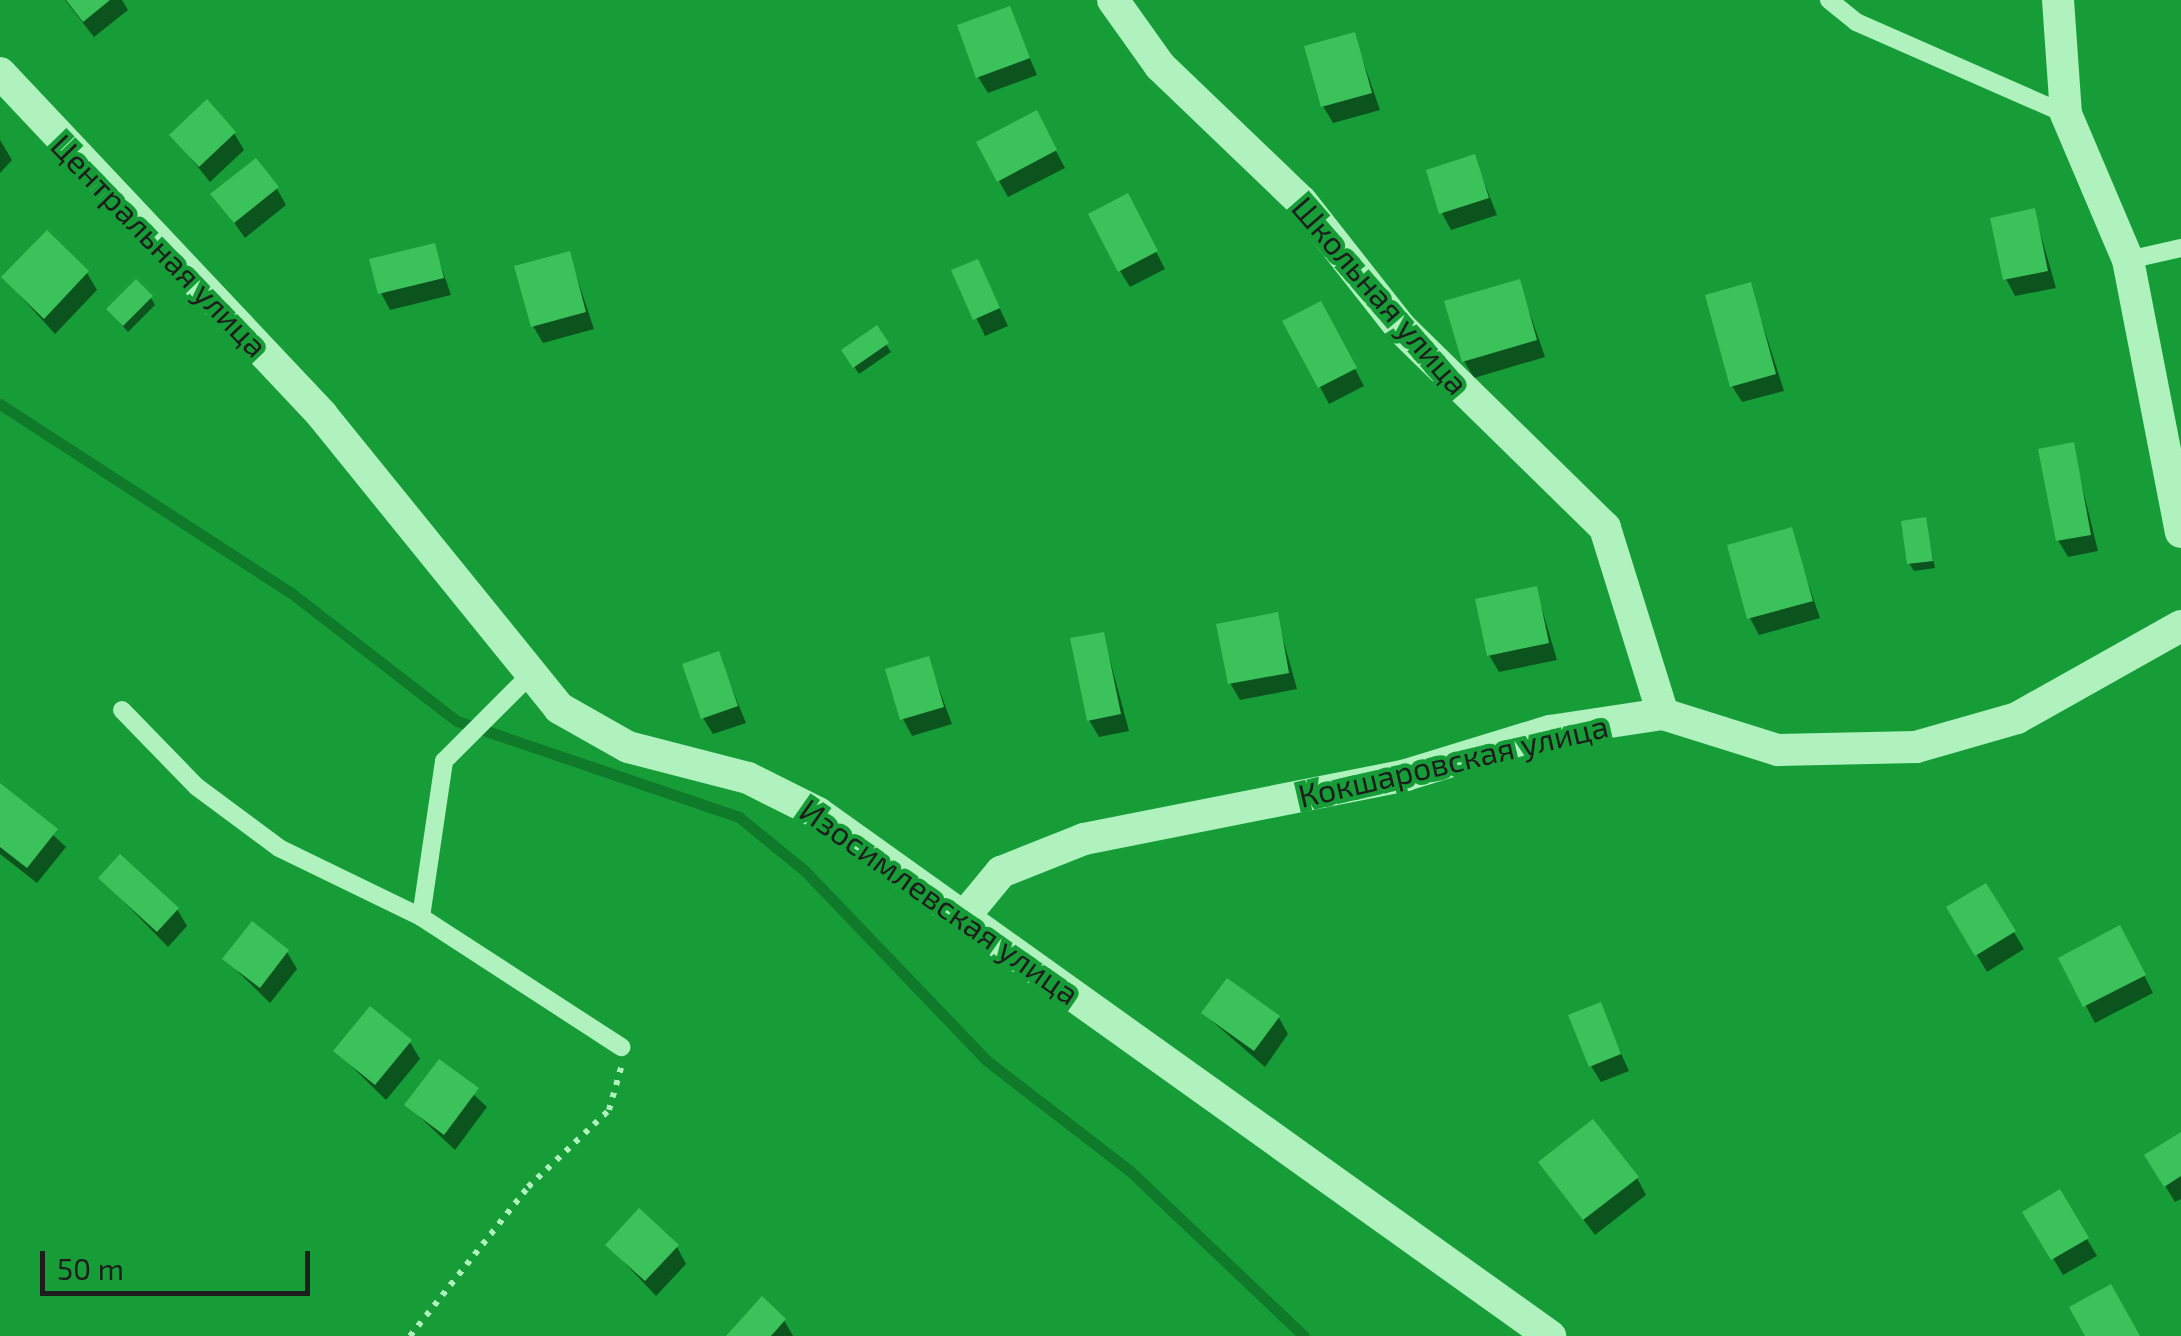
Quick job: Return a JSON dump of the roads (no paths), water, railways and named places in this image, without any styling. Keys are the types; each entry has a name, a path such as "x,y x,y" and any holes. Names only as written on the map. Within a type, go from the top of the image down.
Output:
{"street":[{"name":"Школьная улица","path":"1113,0 1160,66 1301,201 1400,327 1605,528 1663,714"},
{"path":"2058,0 2066,114 2128,260 2181,532"},
{"name":"Центральная улица","path":"0,73 322,416"},
{"name":"Изосимлевская улица","path":"322,416 530,674 590,732 782,792 1550,1336"},
{"name":"Кокшаровская улица","path":"963,918 1001,872 1084,839 1406,775 1550,731 1663,714 1778,750 1916,747 2018,718 2181,626"}],"lane":[{"path":"1829,0 1856,22 2066,114"},
{"path":"2128,260 2181,248"},
{"path":"421,917 444,761 530,674"},
{"path":"122,710 197,787 279,848 421,917 620,1047"}],"waterway":[{"path":"0,404 290,592 457,721 739,817 805,871 986,1060 1129,1170 1304,1336"}]}
